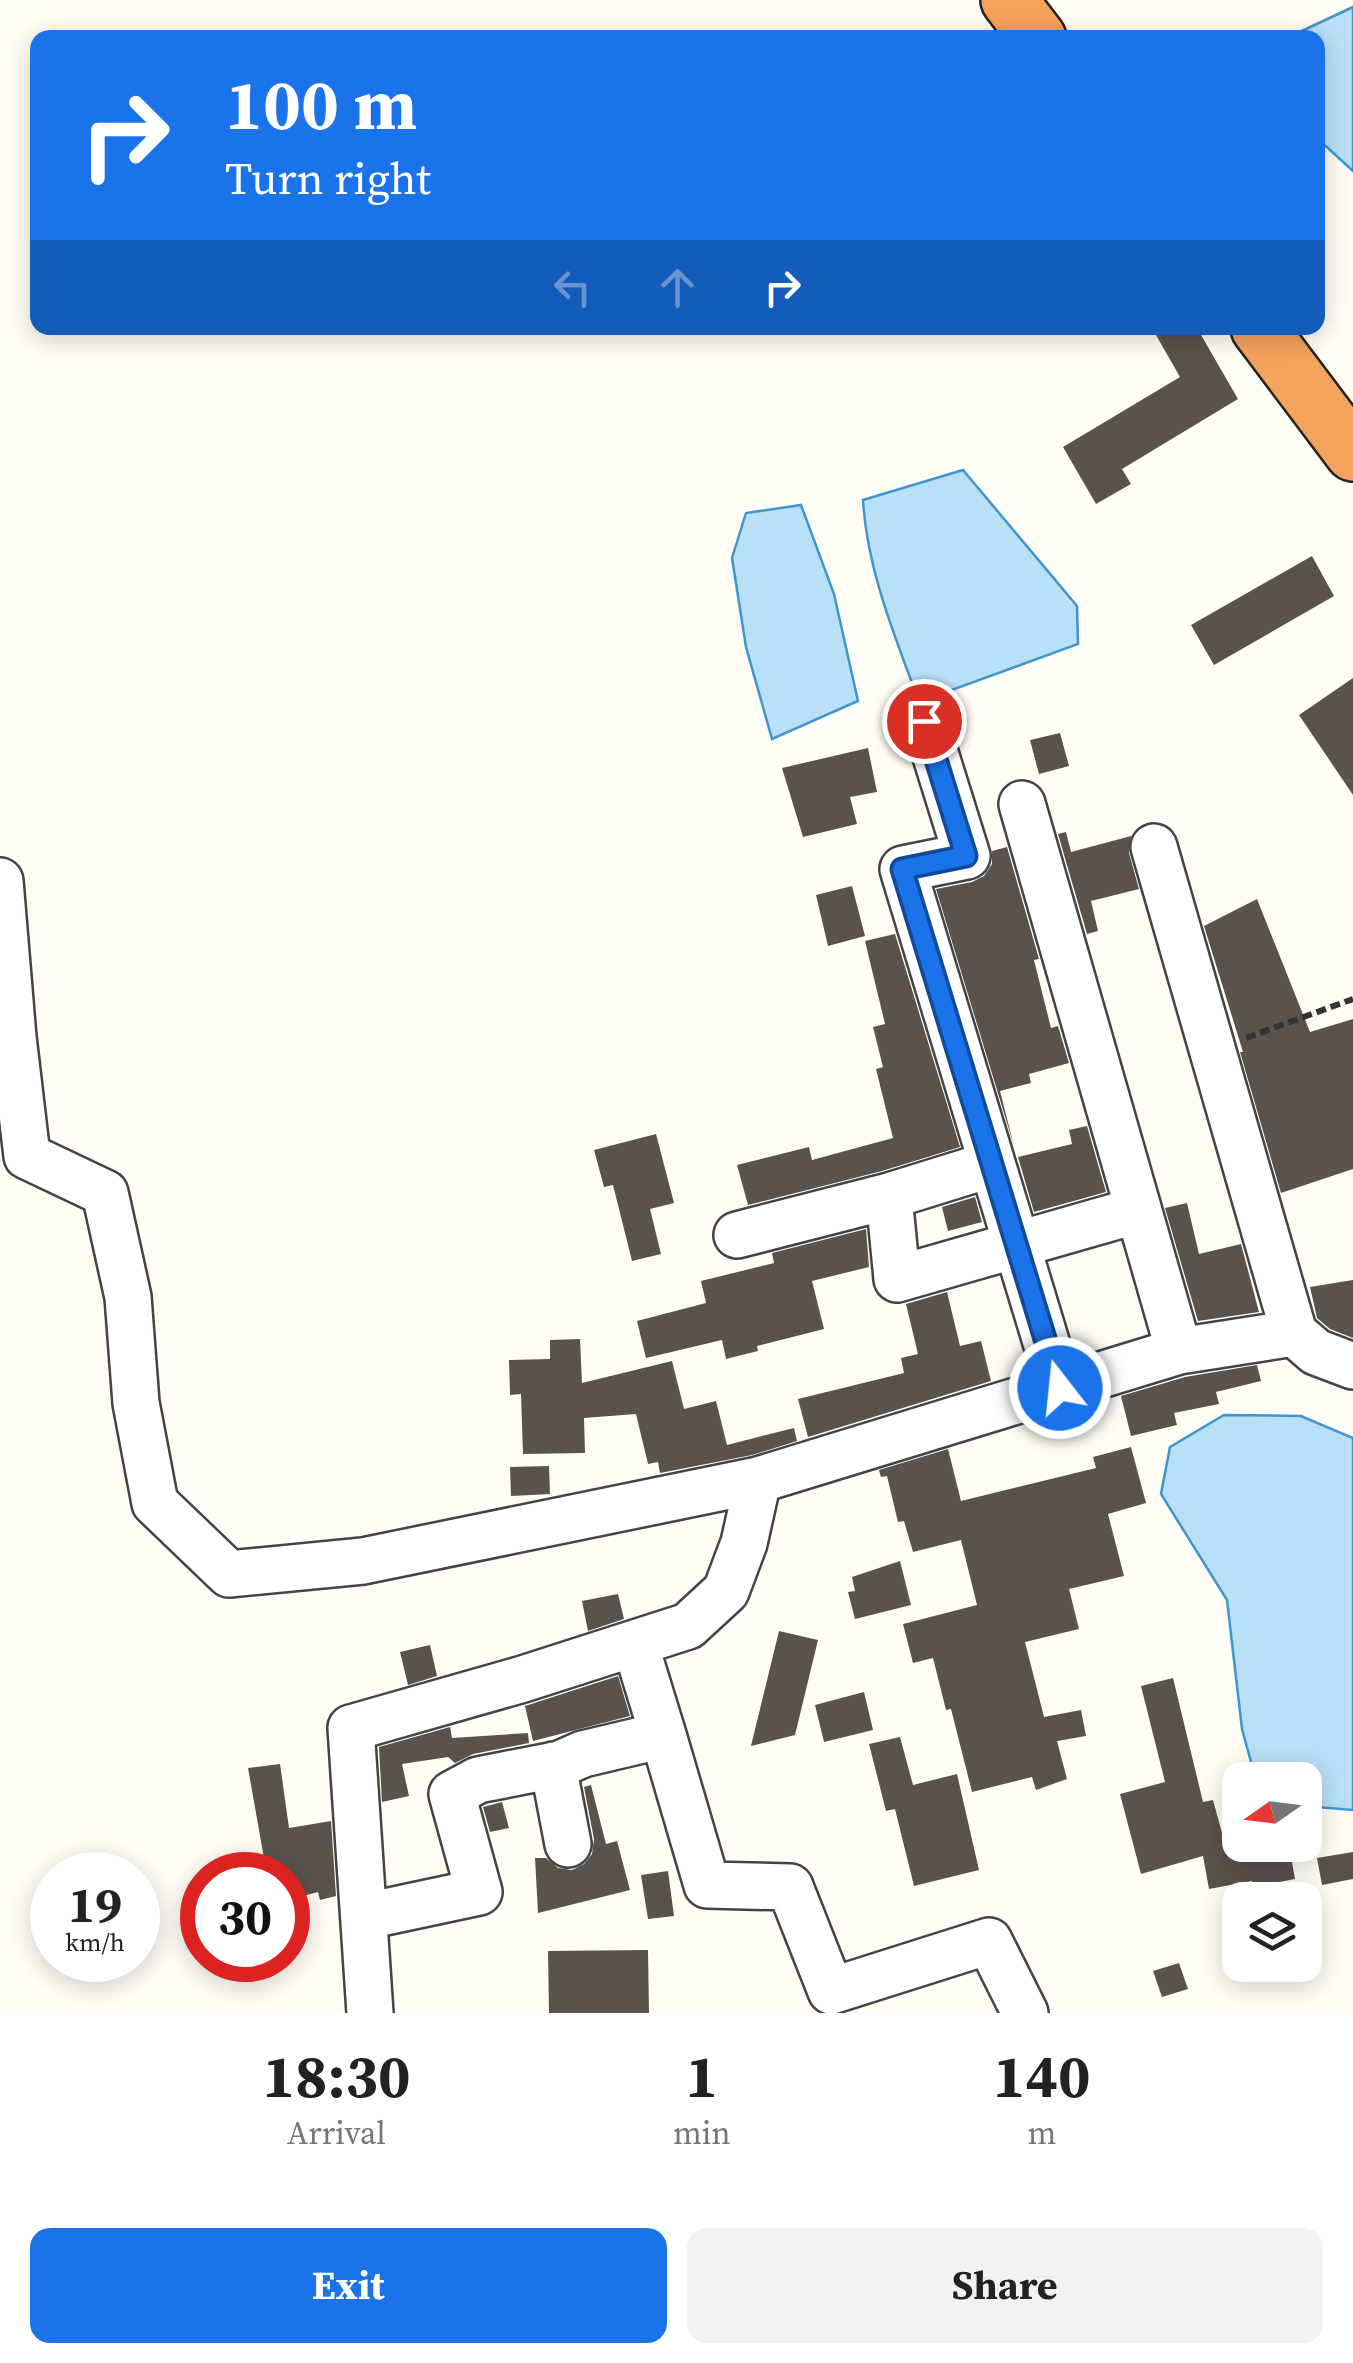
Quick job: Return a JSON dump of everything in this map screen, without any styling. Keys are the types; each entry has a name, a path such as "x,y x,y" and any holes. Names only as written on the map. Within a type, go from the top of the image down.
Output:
{"highway":[{"path":"1009,0 1032,30"},
{"path":"1264,335 1353,453"}],"street":[{"path":"924,721 966,856 902,869 1060,1388"},
{"path":"1022,804 1179,1351"},
{"path":"1154,847 1294,1333 1316,1352 1353,1366"},
{"path":"0,881 27,1156 105,1193 128,1298 136,1403 155,1502 230,1574 363,1561 758,1480 1179,1351 1294,1333"},
{"path":"737,1235 890,1196 992,1164"},
{"path":"890,1196 897,1279 1138,1210"},
{"path":"370,2013 351,1728 688,1626 726,1591 744,1543 758,1480"},
{"path":"636,1647 707,1885 790,1887 831,1992 990,1942 1025,2013"},
{"path":"371,1915 479,1892 452,1794 478,1780 553,1766 583,1754 663,1735"},
{"path":"553,1766 568,1844"}],"path":[{"path":"1212,1050 1353,999"}],"water":[{"path":"1353,7 1353,171 1325,145 1325,30 1304,30"},
{"path":"963,470 1077,606 1078,644 919,702 876,577 863,500"},
{"path":"801,505 834,594 858,701 772,739 746,647 732,558 746,513"},
{"path":"1224,1415 1301,1416 1353,1438 1353,1810 1322,1807 1322,1762 1251,1762 1242,1729 1227,1600 1161,1494 1170,1447"}],"building":[{"path":"1156,335 1201,335 1238,399 1122,469 1131,484 1096,504 1063,447 1180,377"},
{"path":"1312,556 1334,596 1214,665 1191,625"},
{"path":"1353,678 1353,795 1299,715"},
{"path":"1060,733 1069,766 1039,774 1030,740"},
{"path":"868,748 877,792 850,797 857,824 803,837 782,768"},
{"path":"1066,832 1071,852 1131,836 1129,853 1139,889 1091,901 1098,931 1087,934 1058,834"},
{"path":"1007,847 1039,959 1034,960 1051,1028 1058,1026 1069,1063 1029,1074 1031,1083 1000,1091 1014,1146 936,889 984,876 992,864 992,851"},
{"path":"852,886 865,936 828,946 816,895"},
{"path":"1257,899 1310,1032 1353,1019 1353,1169 1281,1193 1204,926"},
{"path":"895,934 960,1147 748,1205 737,1165 809,1147 812,1160 893,1138 876,1069 883,1067 873,1027 885,1024 865,941"},
{"path":"1087,1126 1106,1192 1034,1212 1018,1157 1072,1144 1069,1130"},
{"path":"656,1134 674,1203 650,1209 661,1254 632,1261 613,1185 604,1187 594,1150"},
{"path":"975,1197 982,1222 948,1231 942,1207"},
{"path":"1187,1203 1199,1254 1241,1244 1259,1312 1198,1321 1165,1208"},
{"path":"866,1229 869,1267 812,1281 824,1329 757,1346 758,1351 726,1359 722,1340 646,1358 637,1321 706,1303 701,1281 774,1263 772,1253"},
{"path":"1353,1280 1353,1338 1330,1329 1317,1318 1310,1287"},
{"path":"947,1292 960,1346 981,1341 991,1381 808,1437 798,1399 904,1373 901,1358 918,1354 906,1304"},
{"path":"580,1339 582,1383 672,1361 684,1409 716,1401 727,1445 794,1428 797,1441 752,1455 660,1473 658,1462 648,1464 636,1414 584,1418 585,1453 523,1454 521,1394 510,1395 509,1360 550,1359 550,1340"},
{"path":"1257,1365 1261,1381 1216,1392 1219,1404 1174,1413 1177,1425 1131,1436 1121,1396 1185,1377"},
{"path":"1131,1447 1146,1503 1108,1514 1124,1576 1069,1589 1079,1629 1025,1642 1044,1717 1081,1710 1086,1736 1057,1741 1067,1779 1036,1790 1032,1777 972,1792 951,1709 946,1710 933,1658 913,1663 903,1624 977,1605 961,1540 913,1552 904,1521 898,1522 887,1476 881,1477 879,1470 948,1449 961,1501 1096,1468 1093,1457"},
{"path":"549,1466 550,1494 511,1496 510,1467"},
{"path":"900,1561 911,1605 855,1619 848,1592 855,1591 852,1577"},
{"path":"618,1594 624,1619 588,1631 582,1601"},
{"path":"779,1631 818,1640 795,1735 751,1746"},
{"path":"430,1645 437,1676 408,1685 400,1652"},
{"path":"618,1676 630,1716 533,1741 525,1706"},
{"path":"1173,1678 1203,1802 1213,1800 1222,1833 1222,1862 1292,1862 1295,1879 1222,1882 1222,1887 1209,1889 1203,1856 1141,1874 1120,1794 1165,1782 1141,1686"},
{"path":"864,1692 873,1730 824,1742 815,1705"},
{"path":"450,1727 452,1738 528,1733 529,1743 473,1754 455,1763 448,1757 402,1764 409,1796 382,1802 379,1747"},
{"path":"900,1737 913,1785 957,1774 979,1870 914,1886 895,1809 886,1811 869,1744"},
{"path":"280,1764 289,1828 331,1821 336,1896 320,1900 318,1892 310,1894 310,1852 263,1852 248,1768"},
{"path":"591,1785 606,1844 617,1841 630,1890 538,1913 535,1858 546,1858 558,1868 572,1870 592,1854 594,1839 584,1787"},
{"path":"502,1802 509,1828 490,1832 483,1807"},
{"path":"1353,1852 1353,1879 1322,1885 1318,1862 1322,1862 1322,1857"},
{"path":"668,1871 674,1916 648,1919 641,1875"},
{"path":"648,1950 649,2013 549,2013 548,1951"},
{"path":"1179,1963 1188,1989 1162,1997 1153,1971"}],"route":[{"path":"924,721 966,856 902,869 1060,1388"}]}
